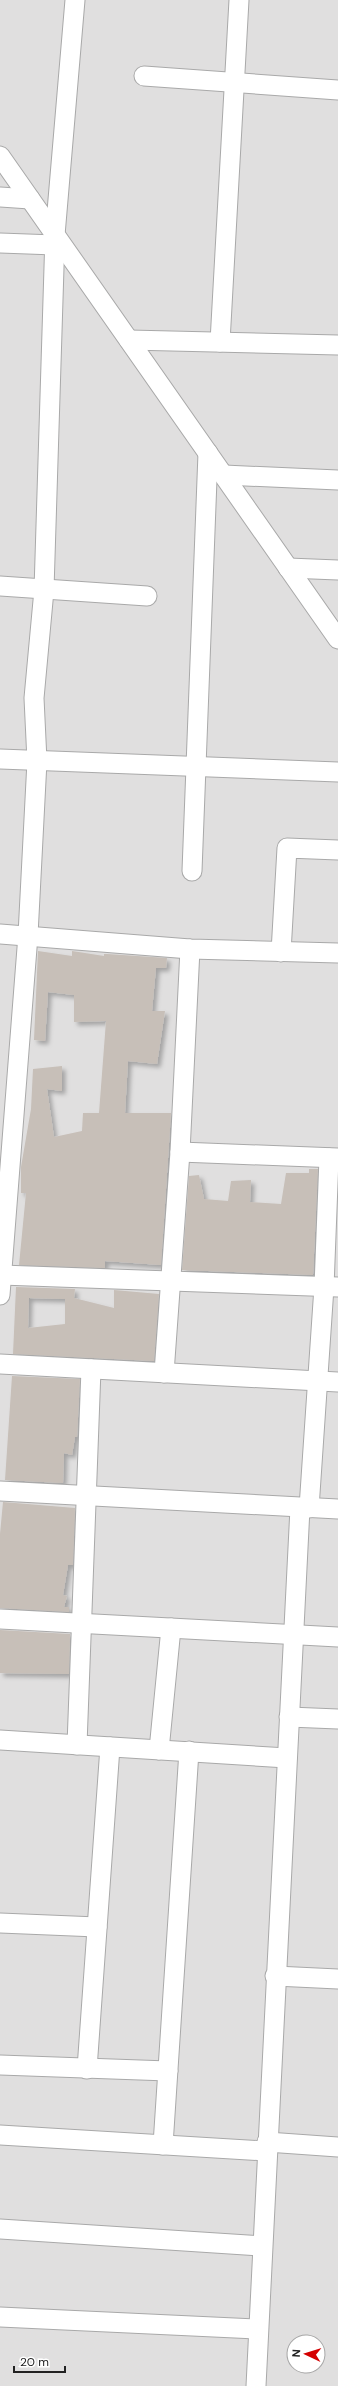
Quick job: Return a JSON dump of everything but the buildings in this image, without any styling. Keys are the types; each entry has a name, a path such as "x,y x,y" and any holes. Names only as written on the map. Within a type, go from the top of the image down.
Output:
{"street":[{"path":"0,1295 28,935 38,761 34,698 44,590 55,240 75,0"},
{"path":"220,342 239,0"},
{"path":"144,76 338,90"},
{"path":"0,156 30,199 55,240 129,340 338,639"},
{"path":"0,197 30,199"},
{"path":"0,243 55,240"},
{"path":"129,340 338,345"},
{"path":"192,870 208,453"},
{"path":"224,475 338,480"},
{"path":"288,568 338,570"},
{"path":"0,586 147,596"},
{"path":"0,759 338,772"},
{"path":"281,952 286,848 338,850"},
{"path":"0,934 28,935 190,949 338,954"},
{"path":"164,1373 172,1280 180,1152 190,949"},
{"path":"180,1152 333,1158 331,1287 317,1381 294,1634 275,1976 256,2386"},
{"path":"1,1275 172,1280 331,1287"},
{"path":"0,1364 338,1382"},
{"path":"77,1745 91,1369"},
{"path":"0,1491 338,1509"},
{"path":"0,1619 338,1637"},
{"path":"159,1750 171,1628"},
{"path":"289,1717 338,1720"},
{"path":"0,1740 287,1758"},
{"path":"87,2069 110,1747"},
{"path":"163,2144 189,1751"},
{"path":"0,1924 97,1927"},
{"path":"275,1976 338,1979"},
{"path":"0,2065 168,2071"},
{"path":"0,2135 163,2144 267,2147 338,2147"},
{"path":"0,2229 262,2246"},
{"path":"0,2317 258,2329"}],"shaded area":[{"path":"0,0 338,0 338,2386 0,2386"}]}
